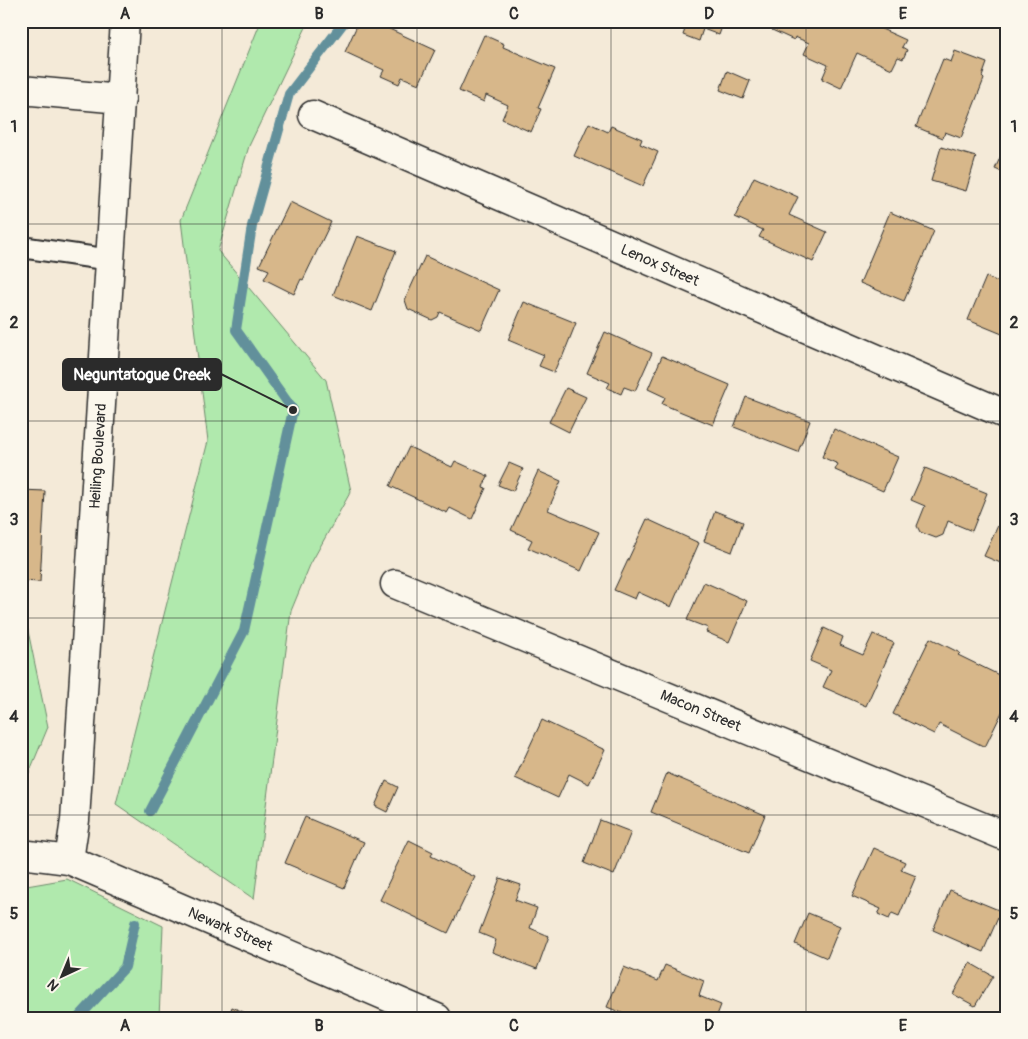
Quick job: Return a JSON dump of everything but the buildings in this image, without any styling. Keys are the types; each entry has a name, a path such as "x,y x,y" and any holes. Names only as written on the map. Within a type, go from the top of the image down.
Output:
{"street":[{"name":"Heiling Boulevard","path":"69,860 75,820 125,21"},
{"path":"21,90 121,100"},
{"name":"Lenox Street","path":"313,115 1007,415"},
{"name":"Macon Street","path":"396,584 1007,837"},
{"name":"Newark Street","path":"21,854 69,860 436,1018"}],"lane":[{"path":"21,247 111,260"}],"green space":[{"path":"261,21 309,21 249,146 218,251 326,380 351,491 310,565 291,611 254,899 116,804 208,441 181,220"},
{"path":"21,624 27,626 48,727 29,773 21,752"},
{"path":"67,879 163,926 159,1018 21,1018 21,887"}],"waterway":[{"path":"150,811 244,631 293,410 236,330 252,226 289,94 345,21"},
{"path":"78,1018 125,967 135,923"}],"place":[{"name":"Neguntatogue Creek","path":"293,410"}]}
